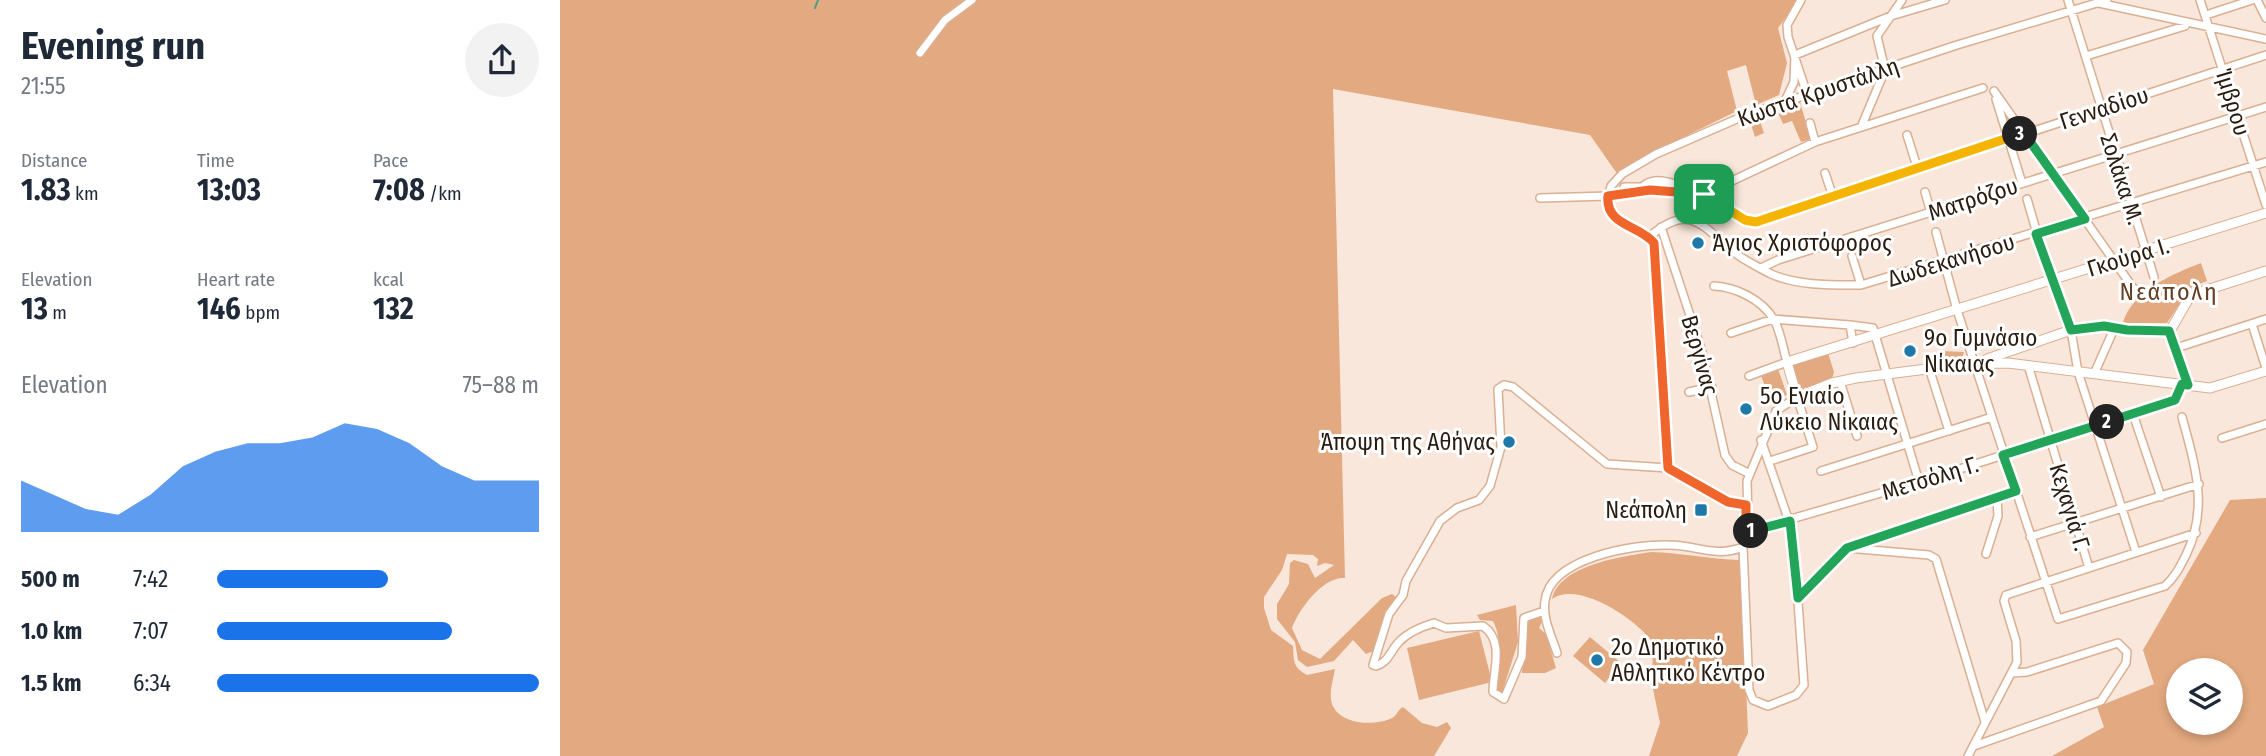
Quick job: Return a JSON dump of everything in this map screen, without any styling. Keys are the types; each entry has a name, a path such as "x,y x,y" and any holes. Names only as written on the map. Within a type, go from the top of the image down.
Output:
{"street":[{"path":"920,53 945,20 972,0"},
{"path":"1801,0 1787,25 1788,37 1807,94"},
{"path":"1862,125 1885,70 1877,36 1902,0"},
{"path":"1795,55 1891,16 1945,0"},
{"name":"Σολάκα Μ.","path":"2068,0 2154,277"},
{"name":"Κώστα Κρυστάλλη","path":"1608,196 1611,186 1622,174 1656,154 1785,101 2107,0"},
{"name":"Ίμβρου","path":"2200,0 2212,29 2266,205"},
{"path":"2206,15 2252,0"},
{"path":"2258,0 2266,18"},
{"path":"2098,3 2188,25 2266,39"},
{"path":"2086,56 2188,25"},
{"path":"1785,101 1794,82 1795,55"},
{"name":"Γενναδίου","path":"1539,198 1622,195 1650,190 1704,194 1745,220 1756,222 2266,55"},
{"path":"1704,194 1815,142 1983,88"},
{"path":"2022,183 1994,91 2136,292"},
{"name":"Ματρόζου","path":"1761,268 1778,260 2266,107"},
{"path":"1810,123 1815,142"},
{"path":"1906,135 1918,170"},
{"name":"Δωδεκανήσου","path":"1661,227 1675,220 1703,224 1735,253 1761,268 1796,281 1861,285 1945,262 2266,162"},
{"path":"1825,173 1833,197"},
{"path":"1622,195 1624,187 1642,187 1647,182 1659,180 1689,187"},
{"path":"1925,192 1931,213"},
{"path":"1608,196 1612,215 1649,237 1656,252 1668,468"},
{"path":"2027,199 2051,281 2071,330 2078,372 2136,552"},
{"name":"Γκούρα Ι.","path":"1749,376 1853,342 1875,332 1957,310 2266,213"},
{"path":"1649,237 1661,227"},
{"name":"Βεργίνας","path":"1661,227 1712,387 1725,455 1732,465 1748,473"},
{"path":"1936,232 1957,310 2055,616 2061,619 2165,586 2176,575 2196,533 2199,484 2182,417"},
{"path":"1852,256 1861,285"},
{"path":"2169,331 2189,298 2197,293 2266,271"},
{"path":"1714,286 1740,290 1773,319 1787,362 1813,447 1770,461"},
{"path":"1731,333 1773,319 1850,325 1875,332 1919,482"},
{"path":"2176,348 2266,319"},
{"path":"1761,440 1790,521 1803,689 1773,705 1758,704 1749,690 1743,547 1748,473 1761,440 1776,411 1797,397 1840,381 1976,363 2028,365 2210,388 2266,370 2252,324"},
{"path":"1850,325 1853,342"},
{"path":"1976,363 2071,330 2104,326 2114,329 2169,331"},
{"path":"2094,374 2114,329"},
{"path":"2169,331 2185,385"},
{"path":"2257,340 2266,341"},
{"name":"Κεχαγιά Γ.","path":"2028,365 2089,568"},
{"path":"1929,368 1949,430"},
{"path":"1840,381 1857,436"},
{"path":"1544,611 1524,618 1522,657 1504,699 1493,692 1497,653 1492,637 1483,626 1446,628 1434,623 1419,628 1400,640 1386,661 1373,665 1389,614 1403,595 1406,581 1440,522 1457,508 1479,500 1490,486 1502,447 1498,389 1503,385 1513,387 1607,464 1668,468 1733,503 1746,505"},
{"name":"Μετσόλη Γ.","path":"1746,532 1919,482 2175,400 2185,385"},
{"path":"1689,392 1712,387"},
{"path":"2133,414 2161,497"},
{"path":"1821,471 1992,417"},
{"path":"2222,438 2266,424"},
{"path":"2030,537 2199,484"},
{"path":"1798,598 1847,548 2016,491"},
{"path":"1986,554 1998,516 1997,498"},
{"path":"1968,756 2012,673 2018,653 2004,601 2008,594 2196,533"},
{"path":"1557,653 1544,611 1545,598 1558,574 1575,565 1641,546 1677,545 1723,554 1743,547"},
{"path":"1847,548 1929,555 1936,559 1985,722"},
{"path":"1973,746 2097,704 2105,698 2127,658 2121,644 2027,672 2012,673"}],"shaded area":[{"path":"560,0 1799,0 1778,28 1787,63 1779,95 1756,105 1746,65 1727,71 1737,111 1651,153 1618,175 1590,135 1333,89 1345,578 1328,582 1320,588 1306,603 1292,628 1302,650 1320,659 1382,598 1392,594 1397,598 1385,618 1374,651 1366,654 1353,640 1334,661 1307,667 1298,660 1295,642 1277,619 1277,604 1289,584 1290,563 1294,560 1308,564 1315,578 1334,565 1325,563 1317,566 1318,559 1313,555 1287,554 1282,570 1264,597 1264,608 1271,630 1293,646 1295,663 1299,669 1307,675 1335,669 1331,689 1332,704 1345,718 1369,723 1385,721 1394,717 1403,707 1422,723 1437,727 1447,722 1451,728 1434,756 560,756"},
{"path":"1799,99 1811,139 1801,142 1792,121 1783,124 1776,108"},
{"path":"1758,115 1764,133 1755,137 1749,118"},
{"path":"2201,263 2207,281 2190,288 2167,323 2123,323 2134,302 2144,293 2166,279"},
{"path":"1940,351 1964,352 1962,359 1939,362"},
{"path":"1828,353 1834,372 1832,379 1796,391 1789,365"},
{"path":"1778,369 1787,395 1770,401 1761,375"},
{"path":"2266,498 2266,756 2052,756 2104,727 2097,707 2154,684 2143,650 2230,500"},
{"path":"1651,552 1739,560 1741,563 1748,733 1737,756 1649,756 1660,723 1652,684 1653,643 1635,624 1607,605 1577,595 1563,594 1552,599 1557,587 1579,571 1608,560"},
{"path":"1516,605 1518,642 1502,693 1498,690 1499,646 1496,629 1493,621 1480,620 1477,615"},
{"path":"1540,615 1542,622 1539,628 1546,634 1556,668 1545,673 1522,673 1526,618"},
{"path":"1479,631 1492,682 1419,700 1407,648"},
{"name":"2o Δημοτικό Αθλητικό Κέντρο","path":"1590,637 1621,663 1605,683 1573,656"}],"waterway":[{"path":"815,8 818,0"}],"place":[{"name":"Άγιος Χριστόφορος","path":"1698,243"},
{"name":"9ο Γυμνάσιο Νίκαιας","path":"1910,351"},
{"name":"5ο Ενιαίο Λύκειο Νίκαιας","path":"1746,409"},
{"name":"Άποψη της Αθήνας","path":"1509,442"},
{"name":"Νεάπολη","path":"1701,510"},
{"name":"2o Δημοτικό Αθλητικό Κέντρο","path":"1597,660"}],"district":[{"name":"Νεάπολη","path":"2169,292"}],"route":[{"path":"2024,133 2085,219 2036,234 2071,330 2104,326 2127,330 2169,331 2188,385 2182,384 2175,400 2003,455 2016,491 1847,548 1798,598 1790,521 1746,532 1746,505 1728,502 1668,468 1654,243 1649,237 1612,215 1607,202 1608,196 1650,190 1704,194 1745,220 1756,222 2024,133"}]}
